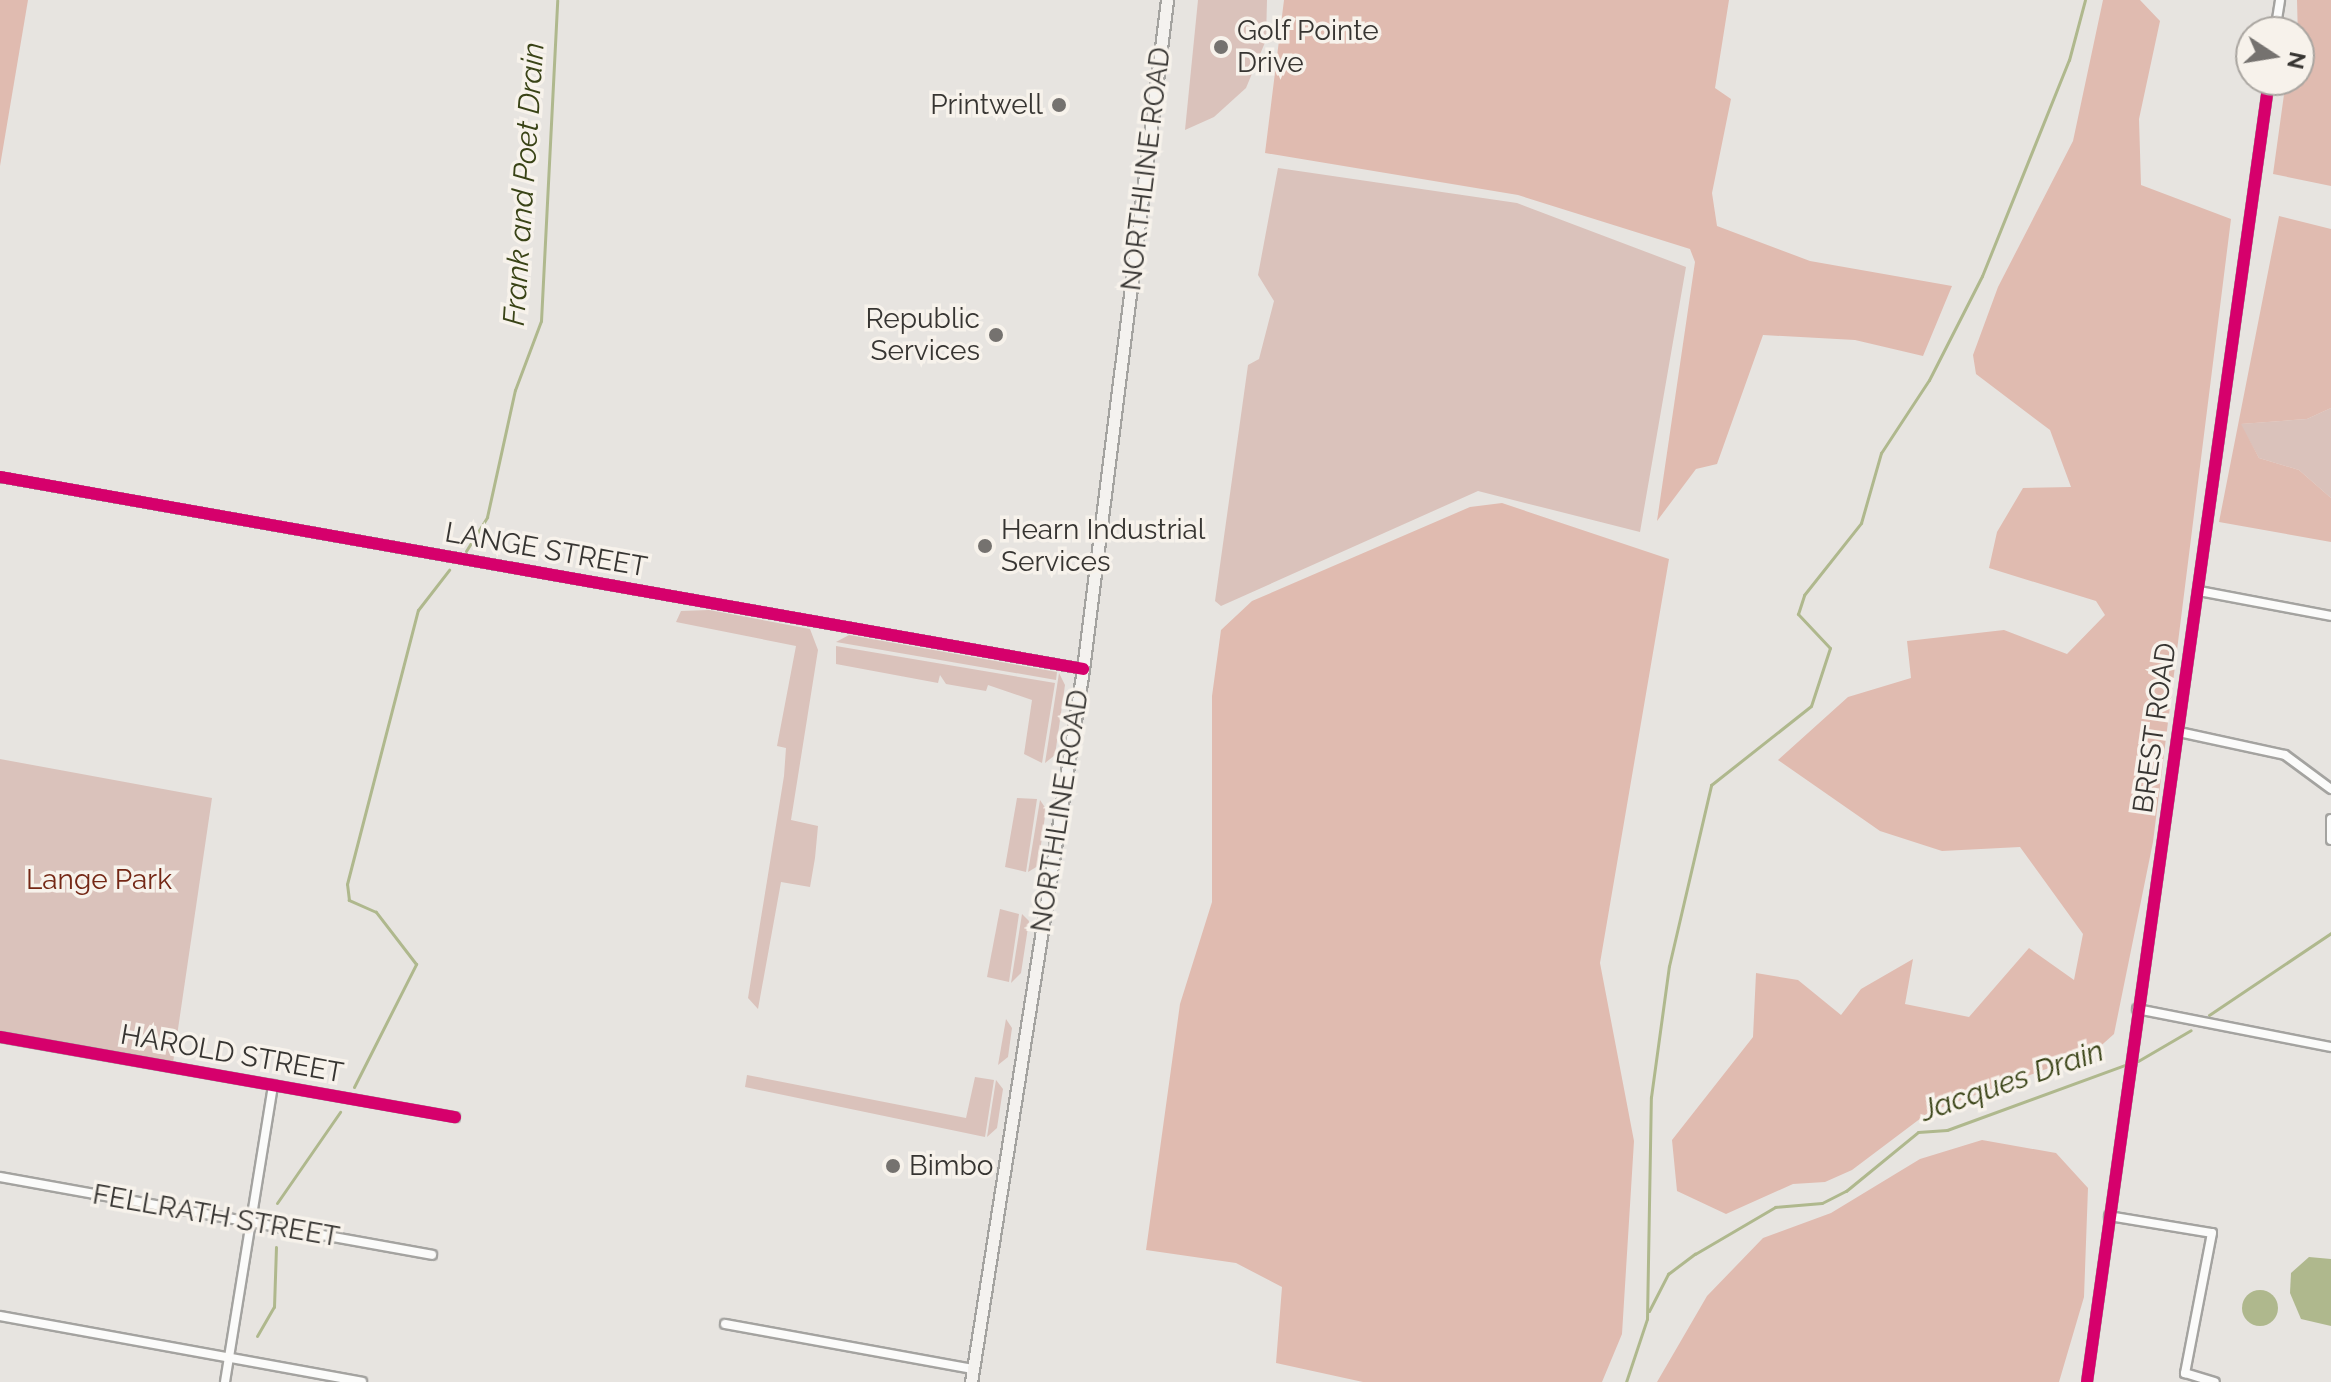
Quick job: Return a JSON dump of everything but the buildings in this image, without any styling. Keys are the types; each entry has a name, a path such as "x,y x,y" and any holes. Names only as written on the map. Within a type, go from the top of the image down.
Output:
{"main road":[{"name":"NORTHLINE ROAD","path":"972,1376 1083,669 1167,0"}],"street":[{"name":"BREST ROAD","path":"2087,1382 2267,96"},
{"name":"LANGE STREET","path":"0,477 1083,669"},
{"path":"2199,591 2331,616"},
{"path":"2179,732 2285,755 2331,789"},
{"path":"2331,819 2331,840"},
{"path":"2137,1009 2331,1047"},
{"name":"HAROLD STREET","path":"0,1037 455,1117"},
{"path":"225,1382 273,1085"},
{"name":"FELLRATH STREET","path":"0,1177 432,1255"},
{"path":"2109,1216 2212,1233 2185,1373 2215,1382"},
{"path":"0,1316 362,1382"},
{"path":"725,1324 972,1376"}],"green space":[{"name":"Golf Pointe Drive","path":"1198,0 1267,0 1266,40 1246,88 1214,117 1185,130"},
{"path":"1278,168 1517,203 1686,267 1640,532 1478,491 1221,606 1215,601 1248,365 1259,359 1274,301 1258,275"},
{"path":"2331,408 2331,498 2299,470 2259,458 2240,424 2307,419"},
{"path":"709,610 810,629 818,650 791,820 818,826 815,858 810,887 781,882 758,1009 748,998 784,776 786,748 777,746 796,646 676,622 681,611"},
{"path":"849,635 1057,672 1056,680 836,642"},
{"path":"836,646 1055,683 1042,763 1024,754 1032,700 988,685 986,691 946,684 940,675 938,683 836,664"},
{"path":"1059,673 1065,685 1055,755 1045,763"},
{"name":"Lange Park","path":"0,759 212,798 173,1063 0,1033"},
{"path":"1017,798 1037,799 1026,872 1005,867"},
{"path":"1040,800 1046,809 1038,866 1028,872"},
{"path":"1000,909 1019,914 1009,982 987,977"},
{"path":"1022,914 1029,921 1021,973 1011,983"},
{"path":"1006,1019 1012,1028 1008,1057 998,1065"},
{"path":"747,1075 966,1118 975,1077 994,1080 985,1137 745,1087"},
{"path":"996,1080 1003,1089 997,1128 987,1137"}],"shaded area":[{"path":"0,0 28,0 0,166"},
{"path":"1284,0 1729,0 1715,88 1731,99 1712,193 1717,226 1810,261 1952,286 1923,356 1855,340 1763,335 1717,464 1696,469 1657,521 1695,262 1690,249 1518,195 1265,153"},
{"path":"2103,0 2140,0 2160,21 2139,119 2141,185 2231,219 2153,842 2114,1034 2095,1051 1929,1112 1852,1170 1825,1182 1793,1184 1726,1214 1677,1191 1672,1140 1753,1037 1756,973 1798,980 1841,1015 1861,989 1913,959 1905,1004 1969,1017 2029,948 2074,980 2083,934 2020,847 1942,851 1880,831 1778,760 1848,697 1911,678 1907,641 2004,630 2067,654 2105,615 2096,601 1989,568 1997,532 2023,488 2071,487 2050,430 1976,374 1973,355 1998,287 2073,141"},
{"path":"2297,0 2331,0 2331,186 2273,174 2284,96 2315,96 2315,16 2297,16"},
{"path":"2279,216 2331,229 2331,408 2307,419 2241,424 2259,458 2299,470 2331,498 2331,542 2219,522"},
{"path":"1502,503 1669,559 1600,963 1634,1141 1622,1334 1602,1382 1363,1382 1276,1363 1282,1287 1236,1263 1146,1250 1180,1004 1212,902 1212,696 1221,630 1252,601 1470,507"},
{"path":"1982,1140 2056,1153 2088,1188 2084,1297 2059,1382 1657,1382 1707,1296 1763,1238 1831,1213 1920,1159"},
{"path":"2309,1257 2331,1259 2331,1326 2301,1319 2290,1293 2291,1273"},
{"path":"2260,1290 2273,1295 2278,1308 2273,1321 2260,1326 2247,1321 2242,1308 2247,1295"}],"waterway":[{"name":"Frank and Poet Drain","path":"466,551 487,517 515,390 541,321 557,0"},
{"path":"1626,1382 1647,1319 1651,1097 1669,966 1711,785 1811,706 1830,648 1798,614 1804,595 1861,523 1881,453 1929,380 1982,276 2069,60 2085,0"},
{"name":"Frank and Poet Drain","path":"354,1087 416,964 376,912 349,900 347,884 418,610 449,570"},
{"name":"Jacques Drain","path":"2209,1015 2331,933"},
{"name":"Jacques Drain","path":"2138,1061 2191,1030"},
{"name":"Jacques Drain","path":"1649,1311 1668,1274 1695,1254 1775,1207 1822,1203 1846,1191 1918,1132 1947,1130 2125,1065"},
{"name":"Frank and Poet Drain","path":"277,1203 340,1112"},
{"name":"Frank and Poet Drain","path":"257,1336 274,1307 276,1247"}],"cycle path":[{"path":"2087,1382 2267,96"},
{"path":"0,477 1083,669"},
{"path":"0,1037 455,1117"}],"place":[{"name":"Golf Pointe Drive","path":"1221,47"},
{"name":"Printwell","path":"1059,105"},
{"name":"Republic Services","path":"996,335"},
{"name":"Hearn Industrial Services","path":"985,546"},
{"name":"Bimbo","path":"893,1166"}]}
